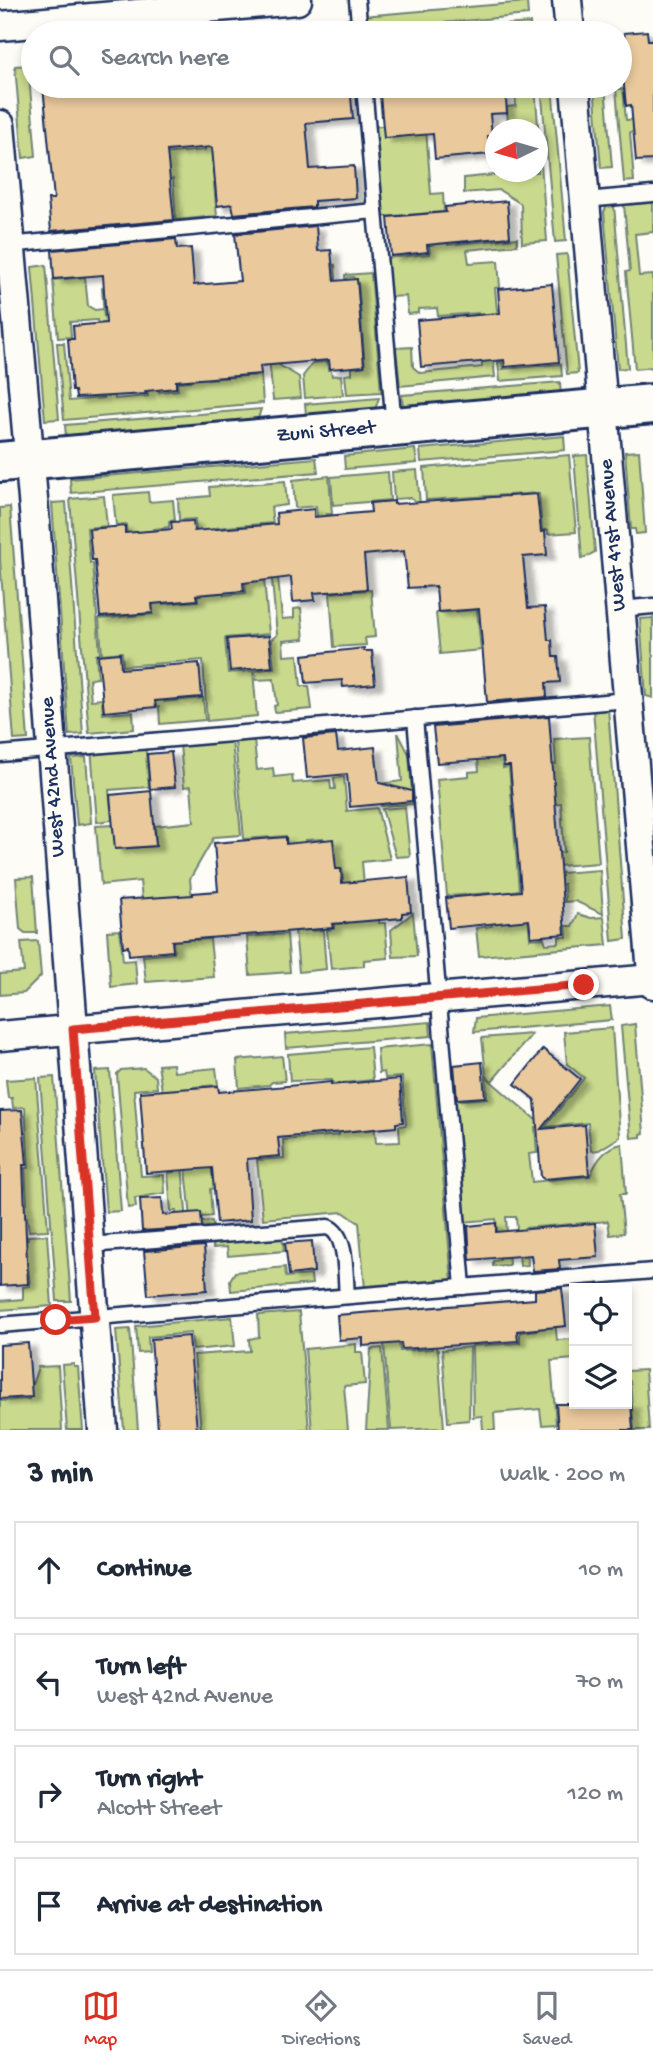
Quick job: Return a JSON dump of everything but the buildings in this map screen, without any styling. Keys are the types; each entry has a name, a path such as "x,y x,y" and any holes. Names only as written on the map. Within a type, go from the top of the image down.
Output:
{"street":[{"path":"57,21 297,0"},
{"path":"567,0 569,21"},
{"path":"0,26 21,24"},
{"name":"West 41st Avenue","path":"576,98 628,700 644,769 653,980"},
{"name":"West 42nd Avenue","path":"0,125 15,461 52,749 103,1430"},
{"name":"Zuni Street","path":"15,461 653,404"},
{"path":"0,1035 653,980"}],"lane":[{"path":"357,0 359,21"},
{"path":"365,98 394,427"},
{"path":"585,200 653,194"},
{"path":"5,245 375,211"},
{"path":"621,609 653,606"},
{"path":"0,754 628,700"},
{"path":"415,718 463,1287"},
{"path":"89,1245 328,1227 341,1238 347,1296"},
{"path":"0,1325 653,1271"}],"green space":[{"path":"527,2 528,15 462,21 363,21 363,16"},
{"path":"353,18 353,21 321,21"},
{"path":"15,66 21,66 21,98 31,98 36,156 23,158"},
{"path":"221,98 225,98 228,133 278,179 281,212 251,215 248,182 214,184 217,216 176,220 173,179 154,180 161,154 205,150 205,138 223,129"},
{"path":"413,98 443,98 425,115 431,194 443,193 444,212 380,217 372,127 390,125 392,138 407,136 406,125 415,124"},
{"path":"516,98 536,98 538,119 508,119 507,107 516,106"},
{"path":"542,98 553,98 566,241 555,242 548,164 548,119 544,119"},
{"path":"595,98 606,98 612,167 601,168"},
{"path":"617,98 624,98 626,120 653,118 653,129 630,132 634,181 624,182"},
{"path":"485,176 485,182 542,182 547,241 522,243 521,204 499,190 464,193 464,178"},
{"path":"653,202 653,232 635,234 639,276 653,275 653,367 635,369 626,272 630,271 624,205"},
{"path":"614,205 628,368 618,369 604,212 607,206"},
{"path":"445,213 448,245 517,238 517,245 467,250 469,263 498,261 500,287 495,288 500,343 482,345 478,313 438,316 437,308 418,309 418,313 408,314 406,296 390,297 386,258 430,254 426,214"},
{"path":"567,254 578,373 567,374 556,255"},
{"path":"46,265 59,419 45,420 32,267"},
{"path":"335,265 336,279 322,281 328,370 331,370 332,376 341,375 343,395 305,398 303,376 313,363 325,362 318,275 321,267"},
{"path":"371,273 381,392 347,394 345,375 352,374 352,368 365,366 358,283 353,277 345,278 345,275"},
{"path":"85,277 88,306 95,310 103,309 104,317 102,288 133,285 167,310 98,329 97,320 70,322 71,337 58,338 53,280"},
{"path":"202,310 208,379 261,375 263,403 64,420 57,343 64,343 69,401 103,398 102,390 114,389 115,399 148,396 147,386 158,384 159,392 178,390 177,382 190,381 184,312"},
{"path":"277,346 279,365 299,377 301,398 273,400 268,347"},
{"path":"412,347 413,367 420,373 482,367 481,348 492,347 495,377 400,386 396,348"},
{"path":"498,362 502,362 503,369 561,364 562,376 500,381"},
{"path":"560,382 561,396 403,409 402,395"},
{"path":"379,398 374,412 314,417 314,414 306,414 305,404"},
{"path":"261,409 257,422 66,438 65,425"},
{"path":"564,436 565,450 421,462 420,449"},
{"path":"415,449 417,463 345,469 344,456"},
{"path":"639,451 645,533 636,534 635,529 631,529 625,452"},
{"path":"569,455 576,532 548,534 548,530 542,530 539,493 426,500 424,468"},
{"path":"587,455 595,552 582,559 574,456"},
{"path":"316,458 318,472 71,493 70,479"},
{"path":"417,470 425,562 420,562 415,501 410,498 394,499 392,472"},
{"path":"388,472 390,500 333,505 331,477"},
{"path":"329,476 332,514 326,514 326,519 317,519 316,506 295,508 293,480"},
{"path":"285,481 287,505 271,507 273,523 215,528 218,572 199,574 195,519 179,520 178,499 210,496 209,487"},
{"path":"148,492 149,502 173,500 175,520 169,521 169,527 153,529 155,549 127,534 126,524 116,525 113,495"},
{"path":"104,496 107,526 87,528 90,563 93,563 100,654 96,655 98,678 89,679 91,700 102,699 103,714 133,712 134,729 89,733 70,499"},
{"path":"66,502 83,734 69,735 52,503"},
{"path":"10,507 28,739 14,740 0,560 0,508"},
{"path":"273,525 282,619 294,618 294,609 301,608 304,639 283,641 284,656 298,655 301,686 309,686 312,709 275,712 274,706 277,705 274,679 256,680 255,671 274,668 271,640 277,635 267,526"},
{"path":"222,574 224,595 246,593 245,581 264,579 269,634 225,638 228,673 253,671 257,716 207,721 203,660 123,666 122,652 102,654 99,619 153,614 152,596 161,588 163,604 198,601 197,584"},
{"path":"371,590 375,637 365,638 366,645 334,647 330,593"},
{"path":"477,610 481,650 440,654 436,613"},
{"path":"653,618 653,698 646,696 640,619"},
{"path":"161,665 164,702 203,698 205,720 160,724 159,707 146,707 142,667"},
{"path":"608,708 626,939 612,941 593,709"},
{"path":"499,722 503,768 509,767 519,890 512,891 514,915 528,914 530,939 544,938 546,944 559,943 559,937 567,937 566,926 572,926 578,914 591,918 604,917 607,945 479,956 476,928 492,926 489,893 447,896 437,779 469,776 469,772 479,771 475,724"},
{"path":"398,733 409,754 413,804 381,806 379,784 402,781"},
{"path":"589,737 599,863 558,866 557,853 564,852 561,803 552,804 511,768 556,764 554,739"},
{"path":"254,740 257,770 273,768 274,777 292,775 293,783 330,780 331,789 335,789 334,778 344,777 347,811 377,808 390,859 362,862 367,919 379,918 379,923 385,923 388,958 364,960 364,966 331,969 327,930 334,929 334,924 347,923 342,869 336,869 325,849 324,839 305,840 313,931 323,930 326,969 299,972 286,836 244,839 235,741"},
{"path":"232,741 241,835 214,837 190,879 196,940 210,939 214,977 146,982 143,956 174,953 172,927 142,899 140,881 101,885 96,826 113,825 116,849 156,846 155,826 194,822 191,786 184,787 180,745"},
{"path":"145,743 149,787 109,790 112,820 97,822 91,748"},
{"path":"86,757 91,823 77,825 71,758"},
{"path":"405,807 410,856 396,857 382,809"},
{"path":"600,870 603,914 575,901 565,902 564,884 548,885 547,874"},
{"path":"33,877 37,933 25,933 20,929 16,878"},
{"path":"413,913 417,956 393,957 391,930"},
{"path":"120,930 123,961 135,960 137,984 111,987 107,931"},
{"path":"287,934 290,972 250,975 247,937"},
{"path":"38,941 41,976 24,993 0,995 0,974 24,972 21,942"},
{"path":"610,1006 612,1020 474,1032 476,1018"},
{"path":"430,1022 431,1036 286,1048 285,1034"},
{"path":"635,1024 644,1133 641,1137 631,1138 621,1026"},
{"path":"612,1028 620,1137 599,1150 591,1151 588,1123 545,1127 584,1078 567,1064 564,1032"},
{"path":"532,1034 492,1081 486,1075 482,1038"},
{"path":"432,1044 452,1281 365,1289 359,1223 343,1212 263,1219 257,1160 284,1158 283,1140 339,1135 334,1086 374,1123 376,1143 400,1142 399,1126 406,1125 402,1077 385,1078 384,1072 379,1073 377,1049"},
{"path":"370,1047 373,1080 333,1084 332,1080 290,1081 288,1054"},
{"path":"282,1056 285,1081 239,1088 237,1060"},
{"path":"173,1064 174,1072 216,1068 218,1085 194,1087 195,1094 163,1097 158,1065"},
{"path":"144,1068 156,1077 157,1088 134,1090 141,1176 164,1175 165,1193 135,1198 136,1207 128,1208 117,1074 121,1070"},
{"path":"110,1070 121,1211 106,1212 95,1071"},
{"path":"54,1077 71,1301 57,1301 40,1078"},
{"path":"486,1077 543,1126 535,1127 537,1153 529,1154 532,1182 590,1176 602,1156 611,1148 622,1144 626,1194 620,1194 624,1233 610,1235 608,1221 525,1228 528,1265 520,1266 516,1217 506,1217 509,1265 493,1266 493,1261 500,1260 496,1219 463,1222 452,1101 487,1098"},
{"path":"36,1078 48,1230 29,1231 27,1217 0,1219 0,1206 27,1203 25,1168 29,1168 25,1107 13,1108 12,1098 8,1098 6,1080"},
{"path":"180,1141 187,1223 212,1221 213,1227 178,1230 176,1211 171,1211 168,1173 175,1172 174,1156"},
{"path":"213,1167 215,1188 210,1189 212,1216 191,1218 186,1169"},
{"path":"282,1234 284,1251 228,1256 227,1247 213,1248 212,1240"},
{"path":"47,1235 52,1306 0,1310 0,1301 23,1299 23,1287 30,1286 28,1267 23,1267 20,1240 28,1239 28,1236"},
{"path":"285,1267 286,1277 311,1275 312,1284 231,1291 230,1280 235,1272"},
{"path":"429,1308 432,1308 438,1350 444,1428 391,1430 382,1317 396,1315 400,1351 432,1349"},
{"path":"299,1312 309,1430 201,1430 194,1355 250,1351 249,1339 259,1337 258,1315"},
{"path":"232,1317 235,1346 193,1350 191,1333 148,1337 149,1352 138,1353 136,1326"},
{"path":"555,1321 557,1340 569,1339 569,1359 551,1361 556,1424 542,1425 540,1409 494,1413 495,1430 483,1430 482,1416 473,1417 472,1346 520,1343 520,1332 538,1330 537,1323"},
{"path":"130,1329 138,1430 124,1430 116,1330"},
{"path":"356,1344 356,1352 362,1352 365,1384 344,1386 348,1430 312,1430 305,1349"},
{"path":"470,1347 469,1420 448,1422 442,1350"},
{"path":"382,1348 389,1430 366,1430 371,1349"},
{"path":"74,1364 74,1367 78,1367 83,1430 67,1430 62,1365"},
{"path":"58,1366 62,1430 0,1430 0,1401 29,1399 28,1385 32,1385 38,1367"},
{"path":"645,1370 649,1430 634,1430 632,1371"}],"route":[{"path":"56,1320 95,1317 73,1029 584,985"}]}
